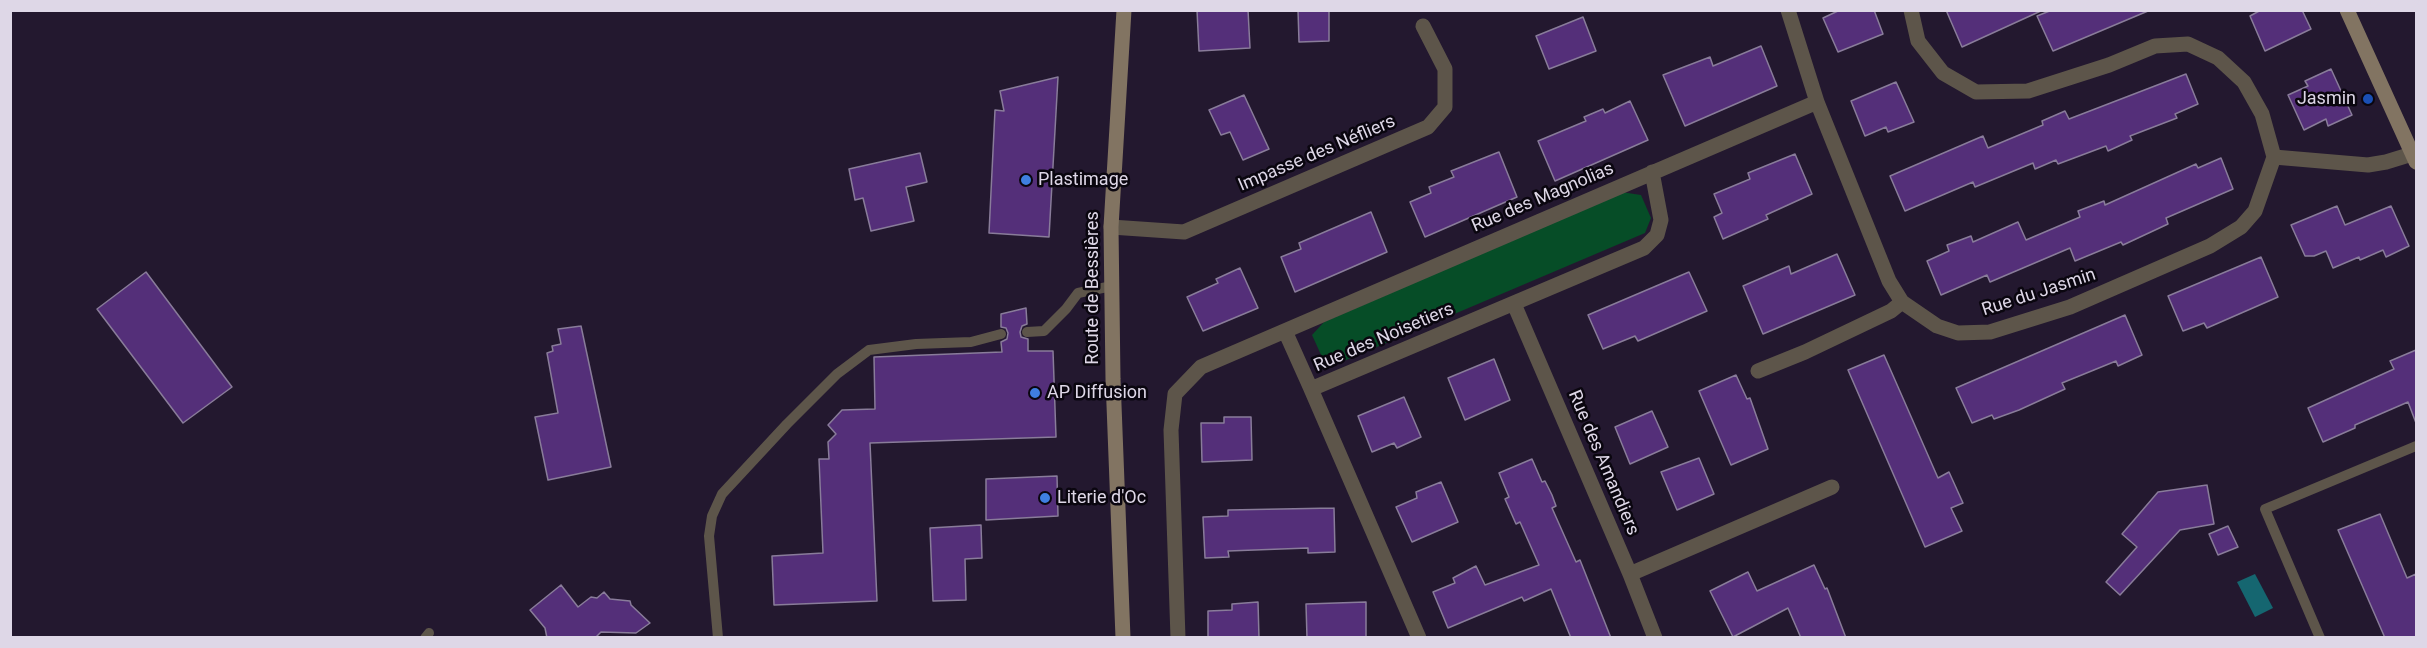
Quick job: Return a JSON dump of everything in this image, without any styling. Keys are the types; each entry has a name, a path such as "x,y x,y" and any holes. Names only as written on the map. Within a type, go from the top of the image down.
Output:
{"main road":[{"name":"Route de Bessières","path":"1123,638 1113,391 1112,227 1124,10"},
{"path":"2347,10 2414,158"}],"street":[{"name":"Rue du Jasmin","path":"1788,10 1817,102 1889,281 1902,302 1937,326 1958,333 1990,332 2070,307 2210,246 2241,227 2255,211 2274,158"},
{"path":"1911,10 1918,41 1943,73 1976,92 2028,91 2109,65 2155,46 2188,44 2218,58 2244,82 2262,114 2274,158 2368,165 2414,158"},
{"name":"Impasse des Néfliers","path":"1112,227 1184,232 1428,127 1445,107 1446,69 1423,26"},
{"name":"Rue des Magnolias","path":"1178,638 1170,430 1175,394 1202,367 1817,102"},
{"name":"Rue des Noisetiers","path":"1419,638 1311,389 1644,248 1657,235 1661,219 1652,172"},
{"path":"1758,371 1881,316 1902,302"},
{"name":"Rue des Amandiers","path":"1514,304 1630,574 1654,638"},
{"path":"1285,331 1311,389"},
{"path":"1630,574 1832,487"}],"lane":[{"path":"1027,332 1044,331 1078,293 1112,286"},
{"path":"718,638 709,536 712,516 722,495 787,424 837,374 869,350 916,344 971,342 1001,334"},
{"path":"2319,638 2265,509 2416,446"}],"shaded area":[{"path":"1621,192 1641,195 1651,218 1645,233 1339,363 1322,357 1312,335 1324,322"},
{"path":"2255,574 2273,608 2255,617 2237,582"}],"building":[{"path":"1197,10 1248,10 1250,48 1199,51"},
{"path":"1298,10 1329,10 1329,41 1299,42"},
{"path":"1840,10 1874,10 1883,34 1838,52 1823,18"},
{"path":"1946,10 2043,10 1962,47"},
{"path":"2052,10 2148,11 2053,51 2037,16"},
{"path":"2261,10 2302,10 2311,29 2265,51 2250,16"},
{"path":"1583,17 1596,51 1549,69 1536,36"},
{"path":"1761,46 1777,86 1685,126 1663,75 1710,57 1713,66"},
{"path":"2331,69 2352,115 2328,126 2326,119 2304,130 2288,95 2308,86 2305,81"},
{"path":"2186,74 2198,104 2175,114 2177,118 2130,136 2132,140 2108,151 2106,146 2058,164 2056,160 2035,169 2033,163 1975,187 1973,182 1905,211 1890,176 1983,136 1988,148 2043,125 2042,121 2065,111 2069,119"},
{"path":"1058,77 1049,237 989,233 995,110 1004,111 1000,91"},
{"path":"1896,82 1914,122 1888,132 1886,127 1865,136 1851,101"},
{"path":"1244,95 1269,149 1243,160 1230,132 1221,135 1209,110"},
{"path":"1630,101 1648,140 1555,181 1538,141 1586,121 1584,117 1603,109 1605,113"},
{"path":"1499,152 1517,197 1425,237 1410,202 1431,193 1429,187 1454,177 1451,171"},
{"path":"920,153 927,182 906,187 914,221 871,231 863,198 855,200 849,169"},
{"path":"1795,154 1812,194 1766,215 1768,219 1723,239 1714,217 1722,213 1714,194 1750,179 1748,173"},
{"path":"2221,158 2233,189 2166,218 2168,224 2123,245 2121,242 2075,261 2070,248 1990,282 1987,275 1941,295 1927,261 1949,251 1947,245 1971,236 1973,242 2018,222 2026,240 2080,217 2078,211 2104,201 2105,205 2196,164 2198,168"},
{"path":"2337,206 2345,225 2391,206 2409,246 2386,257 2383,250 2333,268 2326,251 2314,256 2305,256 2291,225"},
{"path":"1371,212 1387,252 1295,292 1281,257 1301,249 1299,243"},
{"path":"1837,254 1855,295 1763,334 1743,286 1789,266 1791,274"},
{"path":"2261,257 2278,297 2207,328 2204,323 2183,331 2168,296"},
{"path":"1240,268 1258,308 1203,331 1187,297 1218,283 1216,279"},
{"path":"146,272 232,387 183,423 97,309"},
{"path":"1689,272 1707,311 1638,341 1635,336 1603,349 1588,315"},
{"path":"1026,308 1027,324 1022,326 1020,332 1021,337 1028,339 1028,351 1053,351 1056,437 870,443 877,601 774,605 772,556 823,553 819,459 829,459 828,442 836,434 828,425 842,410 875,409 874,357 1002,352 1001,342 1007,339 1008,333 1006,328 1001,327 1001,314"},
{"path":"2125,315 2142,355 2118,366 2116,361 2062,383 2065,389 2019,410 1994,419 1992,415 1972,423 1956,388"},
{"path":"581,326 611,467 548,480 535,417 558,413 547,353 553,351 552,346 561,344 558,329"},
{"path":"2416,350 2416,423 2408,402 2323,442 2308,408 2394,369 2390,361"},
{"path":"1884,355 1938,478 1949,472 1963,503 1951,508 1962,531 1925,547 1848,370"},
{"path":"1494,359 1510,400 1465,420 1448,378"},
{"path":"1736,375 1747,399 1750,398 1768,449 1731,465 1699,391"},
{"path":"1404,397 1421,437 1397,448 1394,443 1372,452 1358,416"},
{"path":"1652,411 1668,447 1630,464 1615,427"},
{"path":"1224,417 1251,417 1252,460 1202,462 1201,423 1224,423"},
{"path":"1699,458 1714,494 1677,510 1661,472"},
{"path":"1532,459 1542,482 1545,481 1552,495 1556,506 1552,508 1576,562 1580,560 1611,638 1571,638 1551,589 1524,601 1522,597 1448,628 1433,592 1455,583 1453,578 1476,566 1485,585 1539,565 1520,522 1516,524 1505,499 1509,497 1499,473"},
{"path":"1057,476 1058,516 986,520 986,479"},
{"path":"1441,482 1458,522 1412,542 1396,507 1417,498 1416,492"},
{"path":"2207,485 2214,524 2180,530 2120,595 2106,582 2137,547 2122,534 2158,492"},
{"path":"1334,508 1335,552 1308,553 1308,548 1228,551 1229,557 1205,558 1203,517 1228,516 1228,510"},
{"path":"2380,514 2407,578 2416,574 2416,638 2385,638 2338,530"},
{"path":"981,525 982,558 965,559 966,600 933,601 930,528"},
{"path":"2228,526 2238,547 2218,555 2209,534"},
{"path":"1814,565 1825,589 1827,588 1846,638 1801,638 1788,608 1733,637 1710,591 1748,572 1757,591"},
{"path":"561,585 578,607 591,597 597,598 604,592 610,599 630,601 631,605 650,623 636,633 601,632 595,638 547,638 545,628 530,610"},
{"path":"1258,602 1259,638 1208,638 1208,611 1232,610 1232,604"},
{"path":"1366,602 1366,638 1307,638 1306,604"}],"place":[{"name":"Jasmin","path":"2368,99"},
{"name":"Plastimage","path":"1026,180"},
{"name":"AP Diffusion","path":"1035,393"},
{"name":"Literie d'Oc","path":"1045,498"}]}
